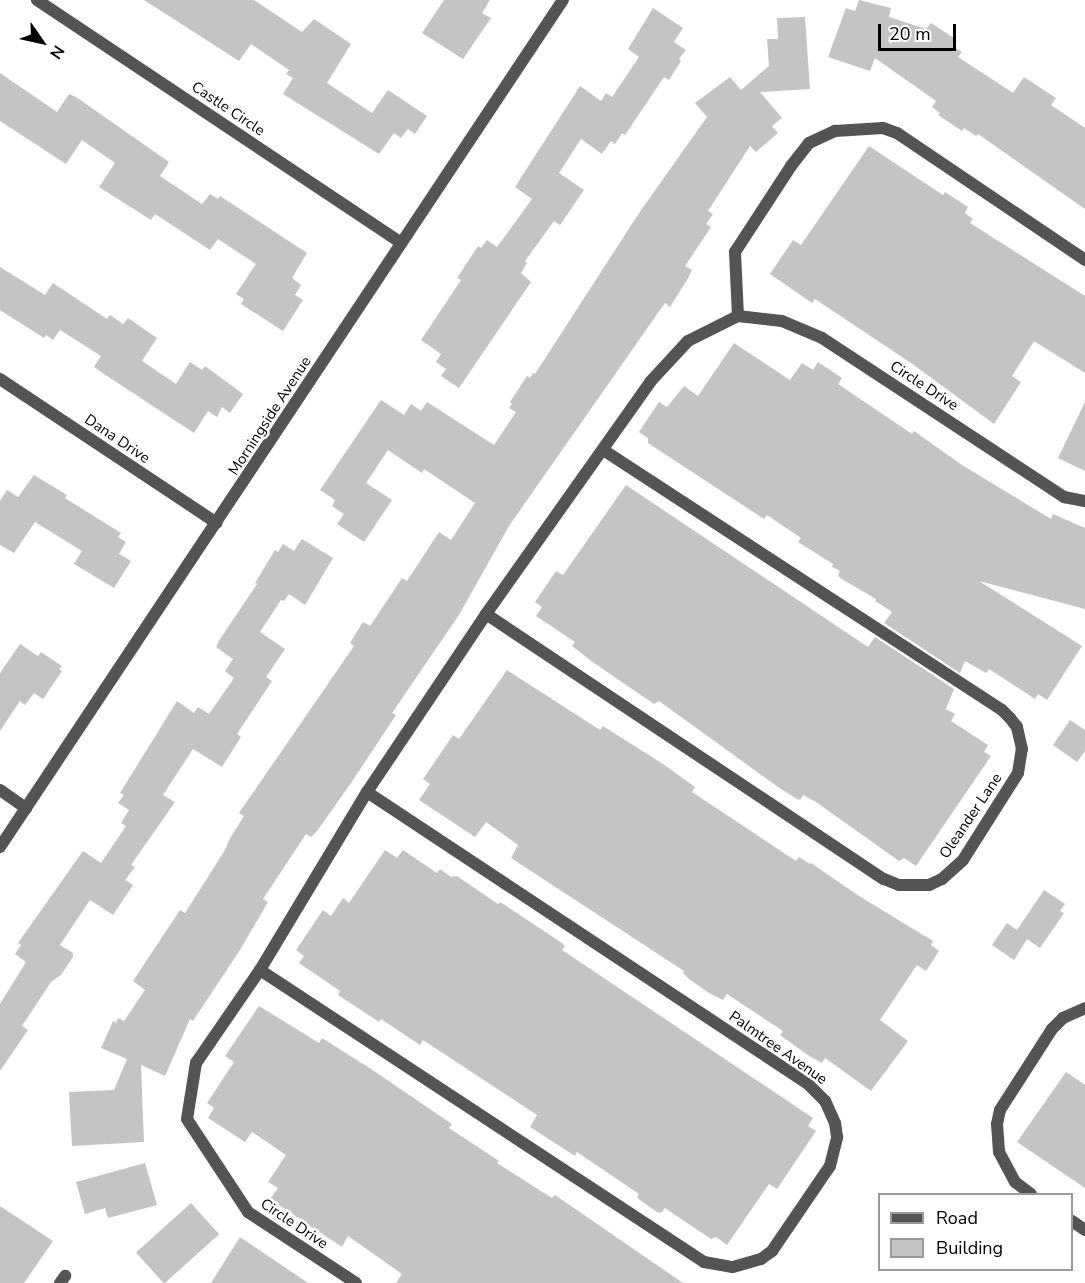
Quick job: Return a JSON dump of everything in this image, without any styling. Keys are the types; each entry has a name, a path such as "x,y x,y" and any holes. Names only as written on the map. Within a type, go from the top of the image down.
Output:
{"street":[{"name":"Castle Circle","path":"38,0 402,243"},
{"name":"Morningside Avenue","path":"0,847 563,0"},
{"path":"260,970 367,792 486,614 650,382 688,341 738,316 735,252 809,143 834,131 863,128 883,129 897,133 1085,260"},
{"name":"Circle Drive","path":"738,316 782,321 822,338 1064,497 1085,501"},
{"name":"Dana Drive","path":"0,379 217,523"},
{"name":"Oleander Lane","path":"486,614 884,879 906,886 929,885 954,871 963,860 1018,773 1022,749 1017,727 1010,718 1002,710 603,450"},
{"path":"0,790 26,808"},
{"name":"Palmtree Avenue","path":"260,970 704,1262 733,1267 761,1259 772,1251 830,1166 837,1137 835,1123 825,1101 808,1084 367,792"},
{"name":"Circle Drive","path":"260,970 196,1063 188,1119 248,1212 356,1283"},
{"path":"1030,1193 1015,1182 999,1152 997,1131 1000,1110 1052,1029 1063,1018 1085,1008"}],"building":[{"path":"144,0 254,0 302,32 314,19 351,44 327,83 372,113 388,90 427,116 415,134 408,129 401,138 394,133 379,154 283,94 293,78 286,74 289,70 251,44 239,61"},
{"path":"444,0 490,0 482,13 491,18 463,59 422,33"},
{"path":"859,0 891,8 889,17 926,29 931,23 957,40 953,46 962,52 958,57 1013,93 1024,77 1056,98 1051,105 1085,128 1085,209 978,134 976,136 964,128 962,131 938,115 940,113 932,107 936,101 875,58 870,71 828,57 846,8 855,11"},
{"path":"653,8 683,28 674,42 686,50 679,59 681,61 669,80 664,77 625,135 622,133 615,144 611,141 602,154 581,139 559,173 584,190 560,225 554,221 525,261 527,263 521,273 531,282 459,388 441,376 446,369 436,362 441,354 421,340 461,280 457,278 478,246 481,248 487,240 497,247 532,199 515,187 580,86 601,101 606,93 612,97 639,57 628,49"},
{"path":"805,17 810,89 760,92 782,118 772,126 778,133 756,152 750,146 708,211 713,214 706,224 711,227 685,266 692,270 670,307 665,303 509,526 459,615 392,713 396,715 317,831 311,837 306,834 263,899 268,902 240,950 193,1021 190,1019 165,1076 141,1065 144,1142 72,1146 69,1092 114,1090 127,1059 101,1048 113,1021 116,1023 118,1018 124,1021 145,990 133,981 180,910 185,913 244,816 239,813 354,646 350,643 363,622 370,626 402,578 407,581 439,532 451,540 475,503 424,469 422,473 388,450 366,483 392,500 364,542 337,524 344,514 332,506 335,500 320,490 381,400 404,415 411,404 421,411 427,402 494,445 516,412 509,408 512,404 510,402 527,376 530,378 533,373 535,374 639,213 707,117 695,103 730,77 741,90 769,66 767,39 778,39 777,18"},
{"path":"0,73 57,112 69,94 76,97 169,162 160,176 202,204 210,194 218,199 220,196 307,253 292,278 301,285 295,295 303,300 283,331 241,304 244,299 236,294 256,264 218,239 210,250 155,214 151,220 99,187 115,163 82,140 66,164 0,121"},
{"path":"869,146 943,195 945,192 968,207 965,213 973,219 970,223 1085,296 1085,373 1034,341 1012,376 1021,382 994,424 911,363 815,299 812,303 770,274 793,240 801,245"},
{"path":"0,267 45,295 53,283 107,319 110,315 123,324 128,318 157,338 142,361 176,384 190,362 202,370 205,366 243,394 230,413 222,407 217,417 208,411 194,433 94,367 101,356 60,330 53,340 46,335 44,338 0,310"},
{"path":"734,343 790,380 802,363 813,370 818,362 842,378 838,384 912,434 914,431 962,465 1051,519 1053,514 1085,528 1085,609 979,581 1082,646 1047,700 1038,694 1035,699 989,669 986,673 965,661 960,673 884,623 892,612 875,601 876,599 840,578 838,575 840,571 832,567 833,564 798,542 801,538 767,515 764,519 648,443 648,438 639,432 659,402 667,407 684,386 698,396"},
{"path":"1085,402 1085,471 1058,458"},
{"path":"34,475 67,495 65,498 121,533 118,537 126,542 119,554 131,561 114,588 74,564 82,551 35,522 14,553 0,545 0,501 7,490 18,497"},
{"path":"626,485 868,647 875,637 954,689 946,709 955,714 951,721 988,745 984,752 991,756 916,866 904,858 899,861 816,802 803,795 800,800 797,799 778,787 659,701 654,704 594,663 572,646 575,642 536,616 542,607 535,602 556,571 563,575"},
{"path":"302,539 333,558 305,605 289,594 284,601 281,600 260,632 285,649 266,677 272,681 237,734 241,737 222,767 193,749 163,795 175,802 131,865 135,867 125,880 133,885 113,915 90,900 60,945 73,953 73,957 61,975 51,982 22,1026 28,1030 0,1071 0,1004 26,962 15,954 21,945 18,943 83,851 101,863 126,826 121,823 129,810 118,803 124,795 120,793 177,701 194,713 198,707 209,714 234,678 225,671 233,659 216,647 220,639 257,584 255,583 275,550 278,552 283,544 294,551"},
{"path":"20,644 38,656 41,652 62,666 59,669 62,671 43,699 34,693 25,705 20,701 0,731 0,673"},
{"path":"507,670 600,730 603,726 663,764 695,787 692,792 796,861 799,857 811,863 859,896 933,941 931,945 939,951 926,971 917,965 880,1020 908,1041 871,1091 825,1058 822,1063 809,1056 780,1035 783,1031 727,994 723,1000 709,993 689,979 683,973 684,971 511,858 518,845 486,822 475,837 419,800 430,784 423,779 453,735 459,739"},
{"path":"1070,720 1085,730 1085,751 1077,762 1053,745"},
{"path":"385,850 397,858 403,850 437,873 440,869 451,877 457,876 498,904 500,902 562,943 565,946 562,950 813,1118 808,1126 816,1131 777,1189 769,1184 727,1245 716,1237 711,1239 665,1208 661,1213 657,1212 637,1197 639,1194 577,1152 575,1156 530,1127 537,1115 423,1040 420,1045 381,1019 379,1022 338,995 340,991 299,963 304,956 296,950 323,910 331,916 343,898 349,903"},
{"path":"1044,890 1065,904 1060,911 1064,913 1040,948 1027,939 1014,960 992,945 1007,923 1017,930"},
{"path":"259,1006 319,1043 322,1038 371,1069 452,1124 449,1128 499,1161 497,1163 552,1198 555,1195 683,1283 396,1283 402,1274 348,1236 342,1247 270,1199 278,1188 268,1182 286,1155 252,1132 245,1142 208,1118 214,1108 207,1103 234,1062 225,1056"},
{"path":"1066,1072 1085,1085 1085,1188 1017,1142"},
{"path":"145,1163 157,1205 108,1218 105,1208 85,1214 76,1182"},
{"path":"191,1203 219,1234 165,1283 136,1253"},
{"path":"0,1206 53,1241 24,1283 0,1283"},
{"path":"240,1237 308,1283 211,1283"}]}
